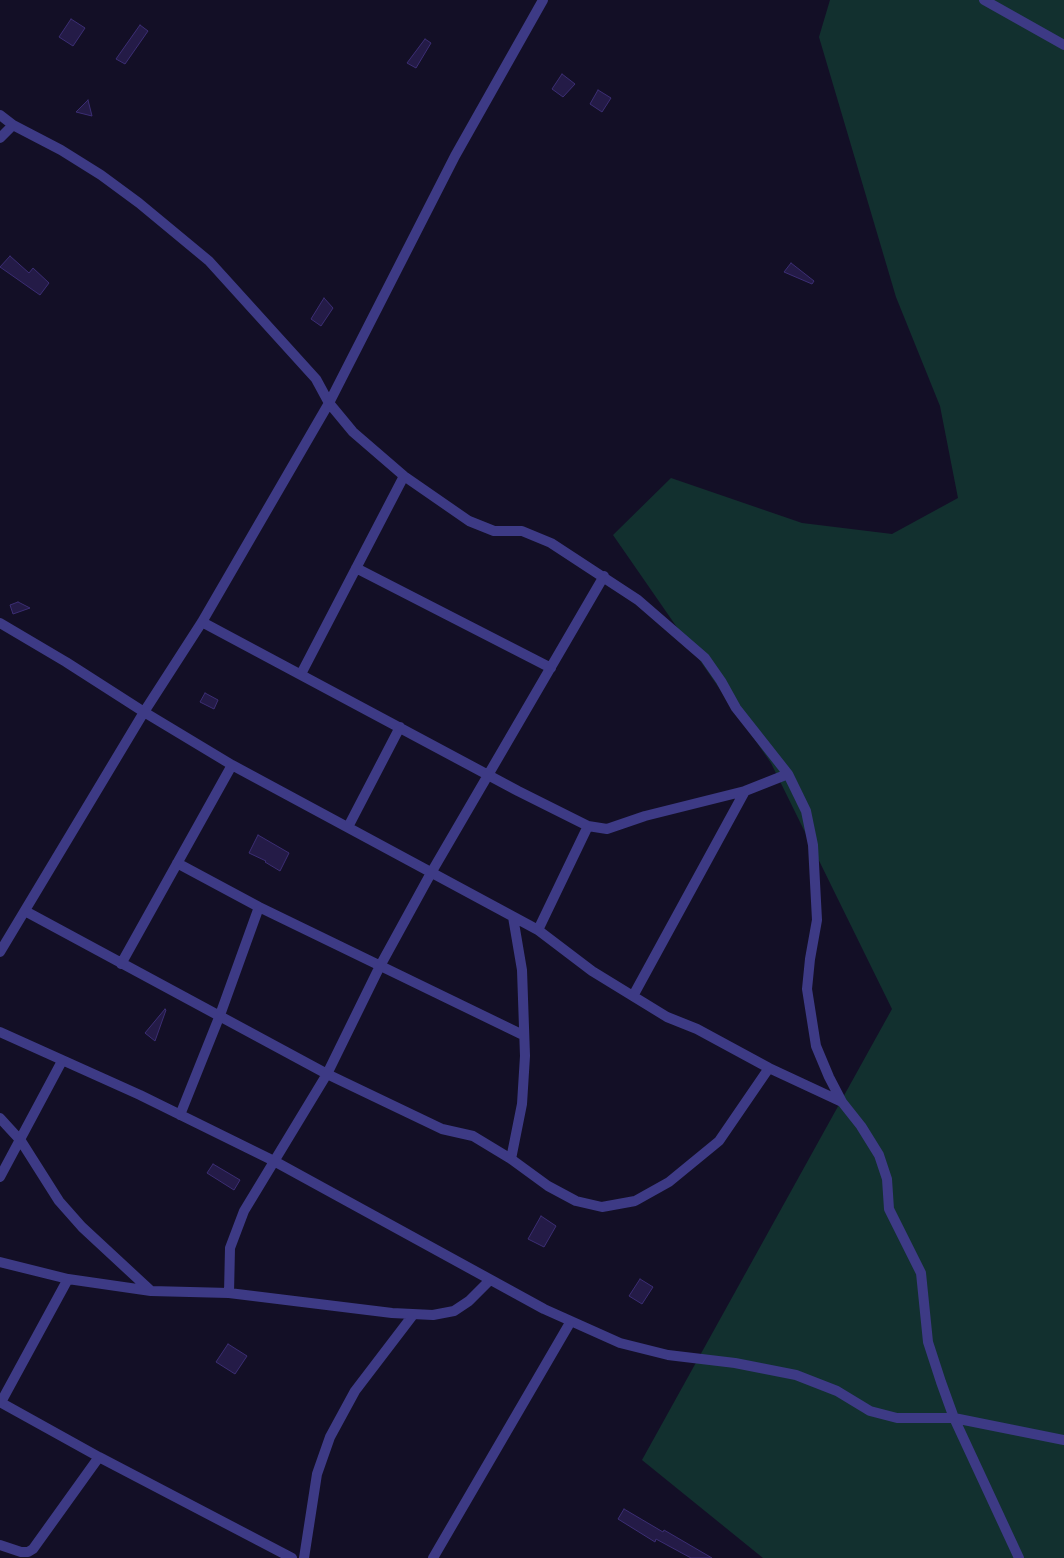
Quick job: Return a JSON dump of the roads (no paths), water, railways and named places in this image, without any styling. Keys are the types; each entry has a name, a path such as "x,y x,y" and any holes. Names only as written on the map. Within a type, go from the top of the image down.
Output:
{"street":[{"path":"0,952 144,712 202,622 329,403 455,156 543,0"},
{"path":"984,0 1064,45"},
{"path":"0,115 13,125 61,150 101,175 139,203 209,261 316,379 329,403 353,432 404,476 469,521 494,531 522,531 552,543 604,576 638,600 705,658 721,681 736,708 788,774 806,811 813,845 817,920 810,959 807,989 816,1046 829,1077 842,1102 861,1126 879,1155 887,1179 890,1209 921,1273 928,1342 954,1418 1019,1558"},
{"path":"0,138 13,125"},
{"path":"301,674 404,476"},
{"path":"356,568 550,668"},
{"path":"229,1292 230,1248 244,1211 327,1074 380,966 431,873 489,776 604,576"},
{"path":"202,622 489,776 588,826 607,828 645,816 744,791 788,774"},
{"path":"0,624 66,662 144,712 232,765 538,930 592,971 667,1016 698,1029 769,1068 842,1102"},
{"path":"348,828 400,727"},
{"path":"121,964 232,765"},
{"path":"633,996 744,791"},
{"path":"538,930 588,826"},
{"path":"177,862 259,907 524,1035"},
{"path":"180,1115 220,1015 259,907"},
{"path":"25,911 327,1074 442,1129 473,1136 511,1158 548,1186 576,1201 602,1207 635,1201 669,1182 719,1141 769,1068"},
{"path":"511,1158 522,1104 525,1056 522,970 513,917"},
{"path":"0,1032 140,1095 274,1161 544,1309 620,1343 668,1355 735,1363 796,1374 837,1391 870,1411 897,1418 954,1418 1064,1440"},
{"path":"0,1178 21,1141 62,1061"},
{"path":"0,1118 21,1141 60,1201 82,1227 151,1291"},
{"path":"0,1262 68,1279 151,1291 229,1292 413,1315 433,1316 454,1311 469,1301 490,1280"},
{"path":"68,1279 0,1402 99,1457 292,1558"},
{"path":"304,1558 316,1474 330,1438 355,1391 413,1315"},
{"path":"433,1558 571,1321"},
{"path":"0,1545 21,1552 28,1552 33,1549 99,1457"}]}
